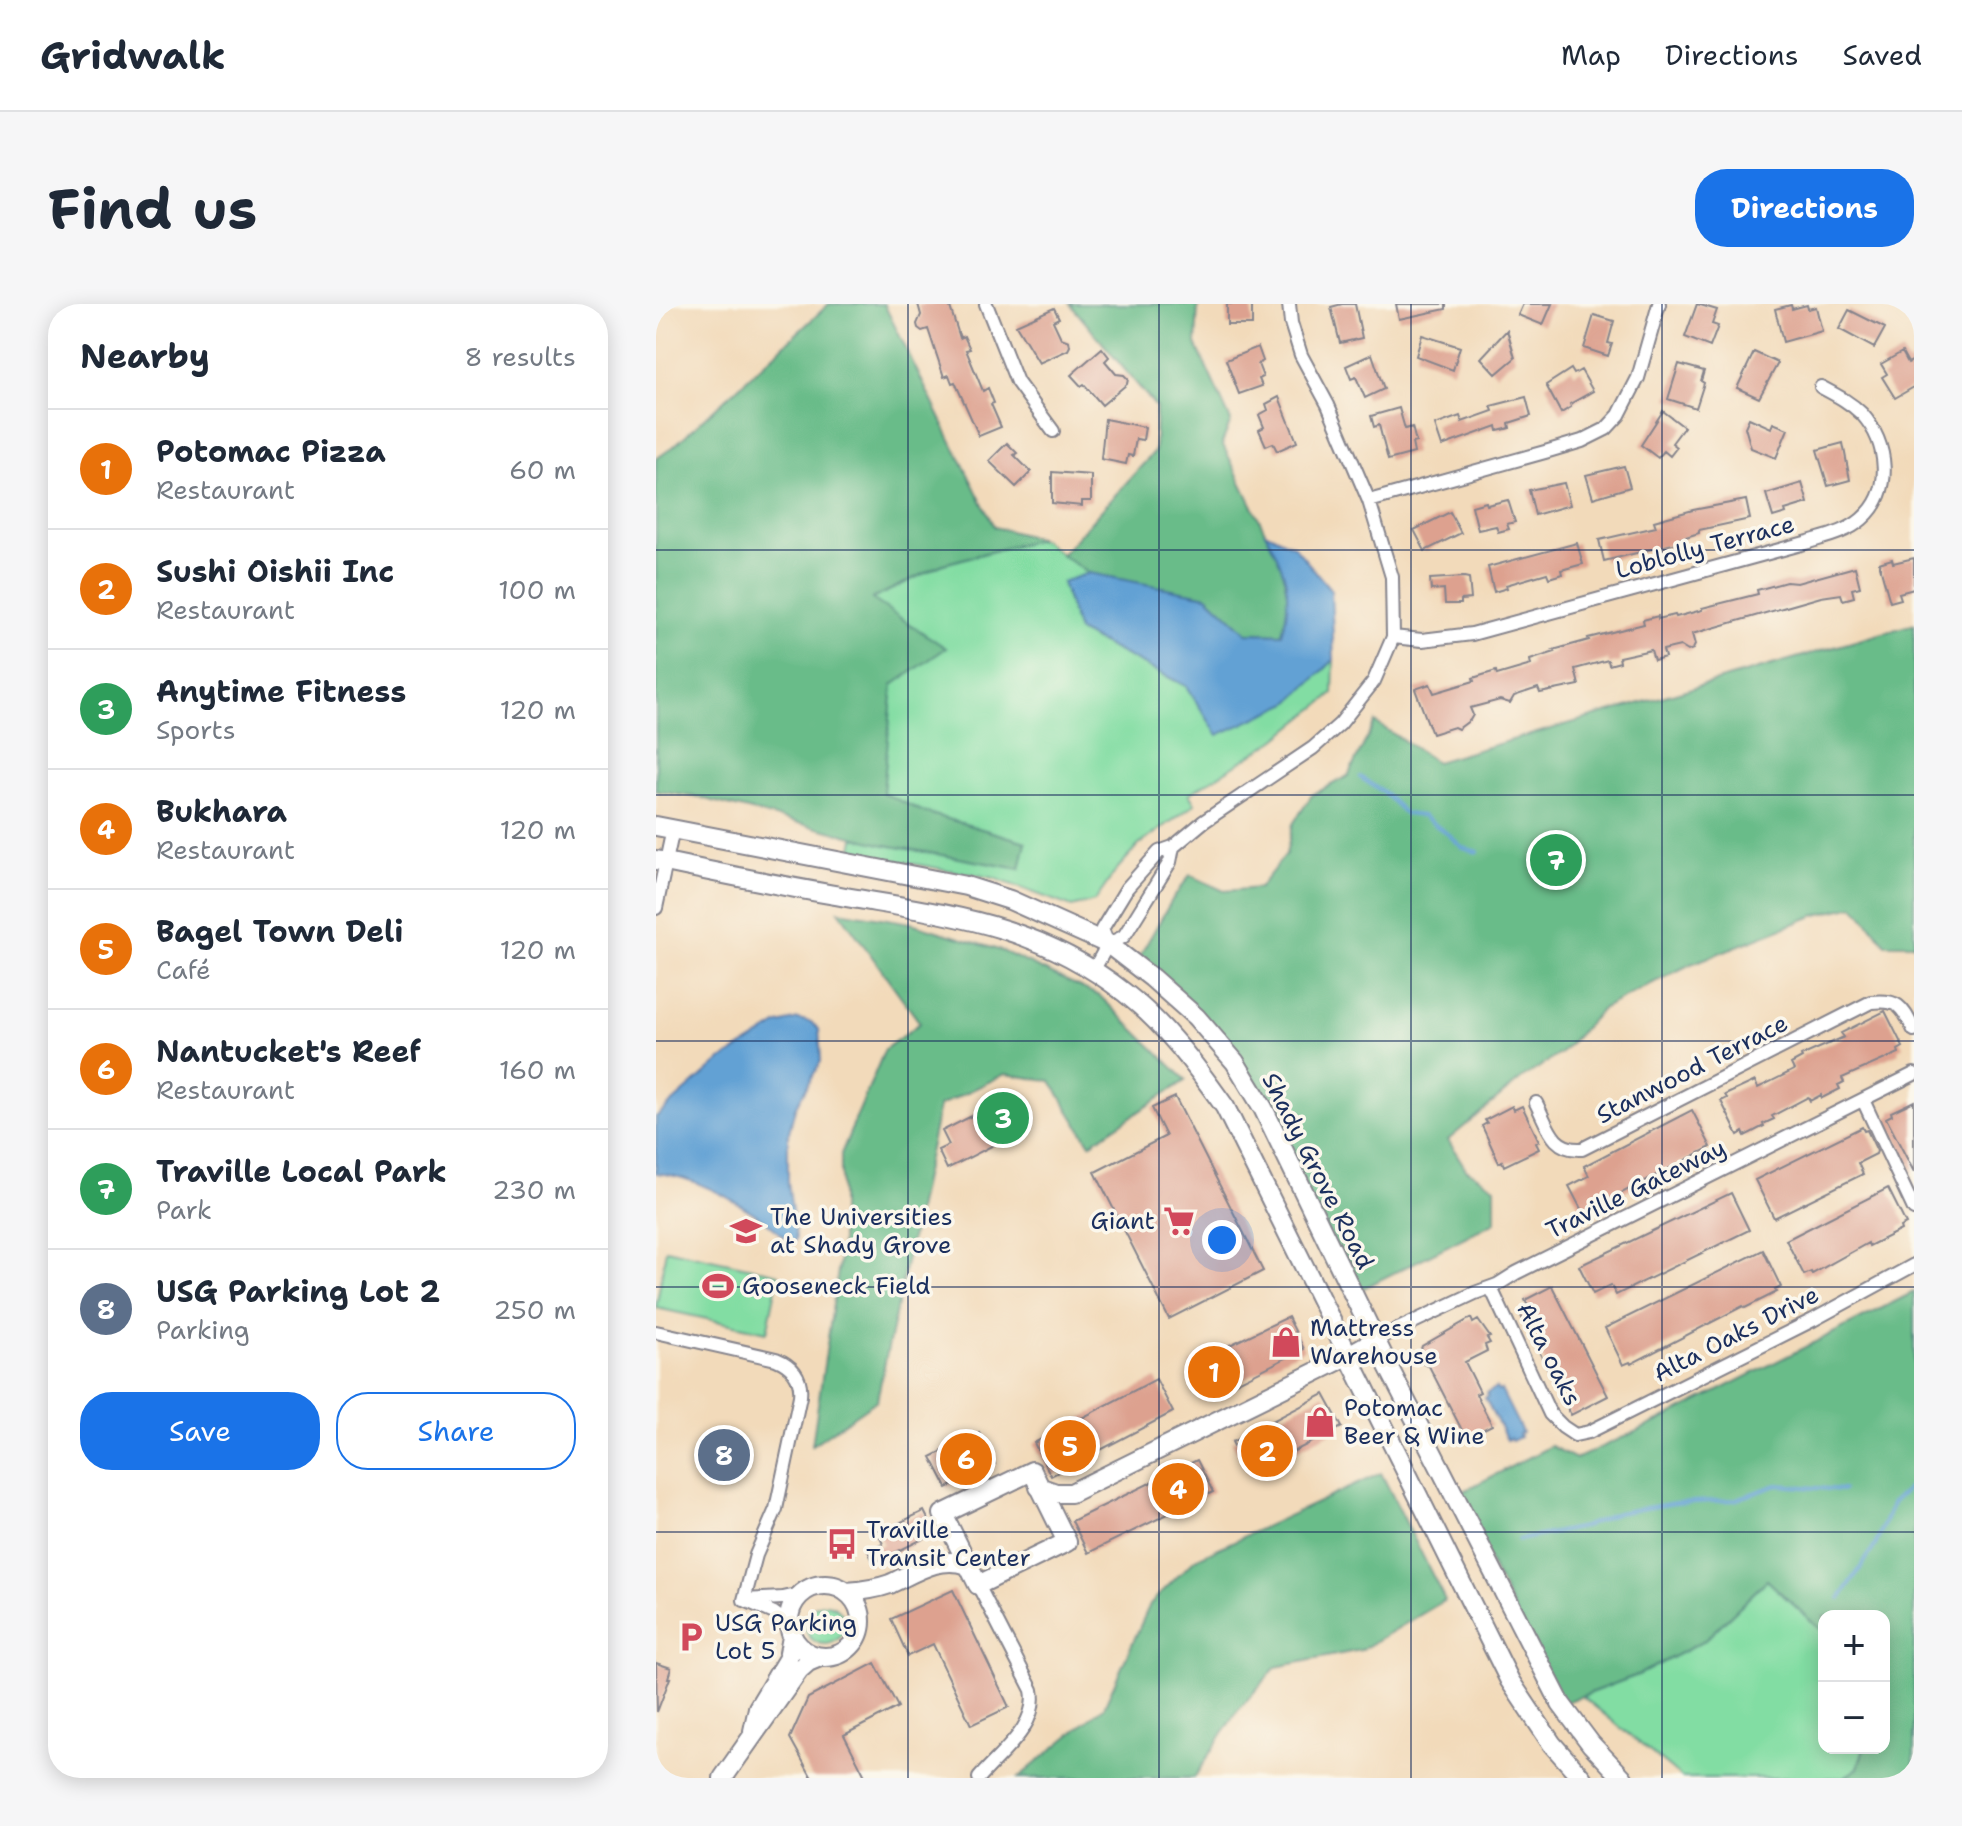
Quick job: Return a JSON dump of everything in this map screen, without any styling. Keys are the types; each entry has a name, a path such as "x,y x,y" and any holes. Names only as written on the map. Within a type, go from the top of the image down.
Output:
{"main road":[{"name":"Shady Grove Road","path":"664,827 966,886 1010,900 1108,944 1196,1017 1235,1062 1263,1108 1375,1340 1561,1704 1612,1774"},
{"path":"661,861 955,915 1005,928 1056,949 1126,993 1185,1051 1225,1107 1510,1681 1552,1744 1582,1778"},
{"path":"1039,1487 1056,1493 1071,1493 1375,1340"},
{"path":"1032,1471 1056,1521 1067,1542 978,1585 943,1514 1032,1471"},
{"path":"1056,1521 1071,1493"},
{"path":"924,1567 939,1554 951,1531"},
{"path":"846,1592 887,1585 924,1567 945,1561 968,1565"},
{"path":"753,1734 758,1708 788,1658 789,1613 801,1594 815,1586 825,1585 846,1592 855,1601 861,1623"},
{"path":"790,1631 808,1654 832,1657 852,1645 869,1607 887,1585"},
{"path":"723,1778 799,1670 820,1657"}],"street":[{"path":"986,304 1017,382 1053,431"},
{"path":"1108,944 1102,929 1127,888 1159,852 1173,847 1203,822 1313,748 1340,724 1374,681 1393,637 1392,577 1369,501 1328,405 1301,355 1291,323 1289,304"},
{"path":"1369,501 1570,445 1606,429 1619,415 1638,378 1659,304"},
{"name":"Loblolly Terrace","path":"1393,637 1422,640 1472,634 1805,543 1840,532 1861,520 1880,495 1885,473 1883,453 1863,416 1846,400 1821,387"},
{"path":"656,908 664,827"},
{"path":"1093,971 1108,944 1123,937 1170,862 1173,847"},
{"name":"Stanwood Terrace","path":"1536,1103 1556,1143 1569,1150 1582,1149 1871,1002 1888,1000 1903,1008 1914,1030"},
{"name":"Traville Gateway","path":"1375,1340 1491,1288 1914,1074"},
{"path":"1863,1100 1914,1209"},
{"name":"Alta Oaks Drive","path":"1575,1435 1589,1432 1813,1320 1914,1265"},
{"name":"Alta oaks","path":"1491,1288 1550,1414 1575,1435"},
{"path":"656,1332 776,1359 793,1369 800,1382 800,1396 776,1509 756,1555 744,1600"},
{"path":"978,1585 1032,1690 1035,1705 1029,1721 979,1778"},
{"path":"744,1600 801,1594"},
{"path":"744,1600 774,1613 790,1631"}],"green space":[{"path":"829,304 884,304 994,527 1040,539 943,564 872,599 946,648 893,685 883,793 924,812 1026,842 1020,869 880,844 701,798 656,791 656,459 673,447"},
{"path":"1070,304 1198,304 1196,344 1231,421 1222,443 1282,566 1289,604 1282,634 1247,633 1207,596 1089,573 1061,555 1155,451 1156,407"},
{"path":"1040,539 1089,573 1062,583 1078,631 1186,686 1218,734 1289,703 1334,660 1333,694 1275,740 1189,794 1195,804 1139,845 1095,901 1072,907 994,878 851,853 897,637 872,599 943,564"},
{"path":"1914,624 1914,944 1886,944 1855,906 1816,915 1689,965 1603,1008 1561,1053 1521,1079 1448,1140 1466,1169 1495,1187 1495,1222 1352,1294 1235,1062 1135,964 1190,875 1224,891 1259,888 1286,854 1293,824 1312,795 1348,776 1375,722 1436,762"},
{"path":"839,911 911,923 1002,951 1100,996 1186,1080 1090,1144 1051,1081 1005,1074 939,1106 877,1400 812,1445 841,1251 841,1154 885,1049 920,1023"},
{"name":"Gooseneck Field","path":"666,1249 779,1274 767,1332 656,1308"},
{"path":"1914,1292 1914,1778 1843,1778 1858,1768 1862,1754 1890,1754 1890,1610 1818,1610 1818,1627 1767,1580 1704,1641 1640,1674 1561,1704 1456,1495 1551,1446 1576,1459 1659,1421"},
{"path":"1381,1473 1445,1600 1361,1650 1276,1667 1235,1714 1194,1778 1018,1778 1104,1707 1150,1604 1195,1559"},
{"path":"1767,1580 1818,1627 1818,1754 1862,1754 1858,1768 1843,1778 1682,1778 1582,1696 1640,1674 1704,1641"},
{"path":"825,1604 839,1610 845,1624 839,1638 825,1644 811,1638 805,1624 811,1610"}],"water":[{"path":"1265,532 1294,546 1331,590 1334,660 1289,703 1218,735 1186,686 1078,631 1062,582 1089,573 1207,596 1247,633 1282,634 1286,619 1286,582"},
{"path":"798,1019 811,1022 819,1029 821,1061 795,1108 788,1136 788,1183 796,1238 793,1244 764,1220 726,1197 685,1179 656,1173 656,1117 718,1062 779,1024"},
{"path":"1496,1388 1501,1390 1522,1432 1512,1441 1510,1438 1507,1440 1485,1398"}],"building":[{"path":"918,304 949,304 960,338 964,336 970,349 966,350 983,391 988,388 1001,427 979,436 955,382 952,383 949,375 944,377 928,329 922,331 918,328 921,315"},
{"path":"1227,304 1252,304 1252,325 1227,325"},
{"path":"1355,304 1362,338 1340,343 1331,307"},
{"path":"1396,304 1446,304 1446,309 1399,319"},
{"path":"1523,304 1552,304 1543,325 1518,315"},
{"path":"1697,304 1717,310 1712,324 1718,326 1710,347 1685,337"},
{"path":"1791,305 1792,309 1807,305 1808,309 1816,307 1822,331 1783,342 1775,309"},
{"path":"1054,308 1059,318 1053,321 1061,338 1069,341 1070,346 1068,350 1039,363 1016,325"},
{"path":"1849,310 1885,328 1874,348 1839,329"},
{"path":"1594,315 1614,321 1608,356 1584,348"},
{"path":"1507,330 1515,358 1496,374 1481,358"},
{"path":"1422,335 1460,347 1453,370 1416,356"},
{"path":"1258,347 1263,361 1258,364 1263,377 1259,379 1262,386 1239,394 1226,360"},
{"path":"1102,348 1109,357 1105,361 1116,374 1128,379 1127,384 1102,405 1084,384 1081,386 1071,375"},
{"path":"1754,352 1778,363 1759,398 1737,388"},
{"path":"1902,352 1908,363 1914,360 1914,387 1895,398 1882,377 1887,374 1881,364"},
{"path":"1372,354 1384,389 1365,398 1356,377 1351,379 1346,366"},
{"path":"1679,364 1704,371 1701,381 1704,383 1696,408 1668,399"},
{"path":"1571,369 1574,374 1581,370 1593,391 1561,413 1546,385"},
{"path":"1279,397 1297,442 1277,451 1273,443 1266,446 1259,430 1264,427 1259,415 1268,410 1266,404"},
{"path":"1526,397 1531,416 1509,423 1510,428 1498,431 1497,426 1442,446 1435,425 1460,416 1462,422 1493,411 1491,406"},
{"path":"1399,408 1405,429 1412,427 1416,442 1412,443 1414,453 1388,460 1379,425 1374,427 1371,416"},
{"path":"1663,411 1684,427 1672,443 1677,447 1670,456 1664,451 1658,458 1641,445"},
{"path":"1749,418 1771,428 1773,423 1788,429 1776,458 1751,448 1745,427"},
{"path":"1105,419 1145,427 1143,440 1136,439 1133,456 1128,455 1126,464 1101,459"},
{"path":"1007,443 1031,472 1016,487 989,461"},
{"path":"1843,443 1850,480 1828,486 1817,450"},
{"path":"1624,466 1630,487 1593,498 1586,475"},
{"path":"1052,472 1091,475 1091,501 1082,501 1082,506 1052,503"},
{"path":"1564,483 1570,505 1535,515 1529,490"},
{"path":"1802,483 1808,503 1773,517 1766,494"},
{"path":"1508,500 1515,522 1507,524 1509,529 1498,532 1496,526 1478,530 1472,506"},
{"path":"1746,500 1750,519 1699,530 1699,533 1676,540 1677,543 1604,561 1599,540 1656,527 1654,521 1693,510"},
{"path":"1450,512 1461,533 1425,551 1414,530"},
{"path":"1577,543 1583,564 1561,570 1562,574 1549,578 1547,573 1506,585 1507,588 1494,592 1488,567"},
{"path":"1914,558 1914,589 1899,593 1901,599 1890,602 1879,563"},
{"path":"1855,567 1860,587 1852,589 1854,597 1843,600 1841,594 1821,597 1692,634 1693,649 1688,651 1680,646 1663,650 1665,657 1654,660 1651,650 1619,657 1620,662 1609,665 1608,660 1575,669 1579,685 1540,693 1538,688 1514,696 1510,703 1500,700 1470,708 1473,715 1458,729 1454,727 1432,734 1415,689 1430,684 1434,693 1496,671 1497,675 1531,665 1530,660 1555,652 1553,650 1644,624 1643,620 1658,616 1658,619 1676,617 1758,594 1757,590"},
{"path":"1469,578 1471,599 1461,600 1461,604 1445,604 1444,589 1431,590 1430,579"},
{"path":"1885,1011 1903,1047 1898,1050 1899,1053 1842,1078 1844,1082 1838,1085 1840,1089 1810,1101 1808,1097 1772,1116 1774,1119 1764,1126 1745,1136 1743,1132 1738,1135 1721,1101 1727,1098 1725,1095 1755,1081 1758,1088 1794,1070 1791,1064 1801,1056 1844,1037 1841,1033"},
{"path":"1011,1096 1027,1128 947,1169 938,1150 949,1145 942,1131"},
{"name":"Giant","path":"1175,1097 1263,1271 1169,1319 1095,1172 1166,1136 1152,1108"},
{"path":"1914,1101 1914,1172 1886,1118 1892,1115 1891,1112"},
{"path":"1512,1106 1514,1110 1522,1106 1539,1141 1536,1143 1539,1149 1504,1166 1502,1161 1499,1163 1482,1126 1487,1123 1485,1120"},
{"path":"1692,1110 1711,1147 1583,1213 1569,1186 1589,1176 1584,1166"},
{"path":"1862,1127 1864,1131 1867,1130 1877,1151 1858,1163 1863,1174 1774,1218 1755,1180"},
{"path":"1888,1188 1906,1224 1900,1227 1901,1230 1869,1246 1868,1243 1812,1274 1804,1275 1786,1240"},
{"path":"1731,1193 1749,1230 1616,1295 1611,1285 1593,1294 1579,1266"},
{"path":"1763,1250 1781,1287 1775,1290 1777,1292 1745,1308 1743,1306 1631,1364 1623,1365 1605,1328"},
{"path":"1552,1286 1608,1396 1571,1415 1520,1314 1530,1310 1525,1300"},
{"path":"1288,1317 1304,1349 1206,1398 1190,1364"},
{"path":"1471,1318 1473,1323 1478,1320 1490,1337 1487,1338 1490,1343 1485,1345 1487,1351 1465,1362 1480,1392 1476,1394 1492,1425 1466,1438 1429,1366 1423,1364 1419,1355 1422,1346"},
{"path":"1156,1379 1173,1412 1051,1476 1034,1443"},
{"path":"1324,1394 1342,1427 1249,1474 1232,1442"},
{"path":"979,1433 995,1464 947,1488 931,1457"},
{"path":"1197,1460 1213,1492 1088,1553 1072,1521"},
{"path":"924,1511 935,1533 874,1563 868,1551 883,1544 878,1533"},
{"path":"953,1590 1009,1707 971,1725 933,1644 908,1656 891,1619"},
{"path":"656,1663 671,1668 657,1712"},
{"path":"875,1663 898,1707 844,1735 866,1778 812,1778 790,1738 808,1698"}],"waterway":[{"path":"1360,777 1383,792 1405,814 1423,816 1463,848 1478,852"},
{"path":"1840,1599 1875,1546 1893,1502 1914,1483"},
{"path":"1519,1540 1583,1527 1617,1513 1675,1503 1734,1500 1777,1485 1843,1490"}],"place":[{"name":"Traville Local Park","path":"1556,860"},
{"name":"Anytime Fitness","path":"1003,1118"},
{"name":"Giant","path":"1179,1221"},
{"name":"The Universities at Shady Grove","path":"746,1231"},
{"name":"Gooseneck Field","path":"718,1286"},
{"name":"Mattress Warehouse","path":"1286,1342"},
{"name":"Potomac Pizza","path":"1214,1372"},
{"name":"Potomac Beer & Wine","path":"1320,1422"},
{"name":"Bagel Town Deli","path":"1070,1446"},
{"name":"Sushi Oishii Inc","path":"1267,1451"},
{"name":"USG Parking Lot 2","path":"724,1455"},
{"name":"Nantucket's Reef","path":"966,1459"},
{"name":"Bukhara","path":"1178,1489"},
{"name":"Traville Transit Center","path":"842,1544"},
{"name":"USG Parking Lot 5","path":"691,1637"}]}
